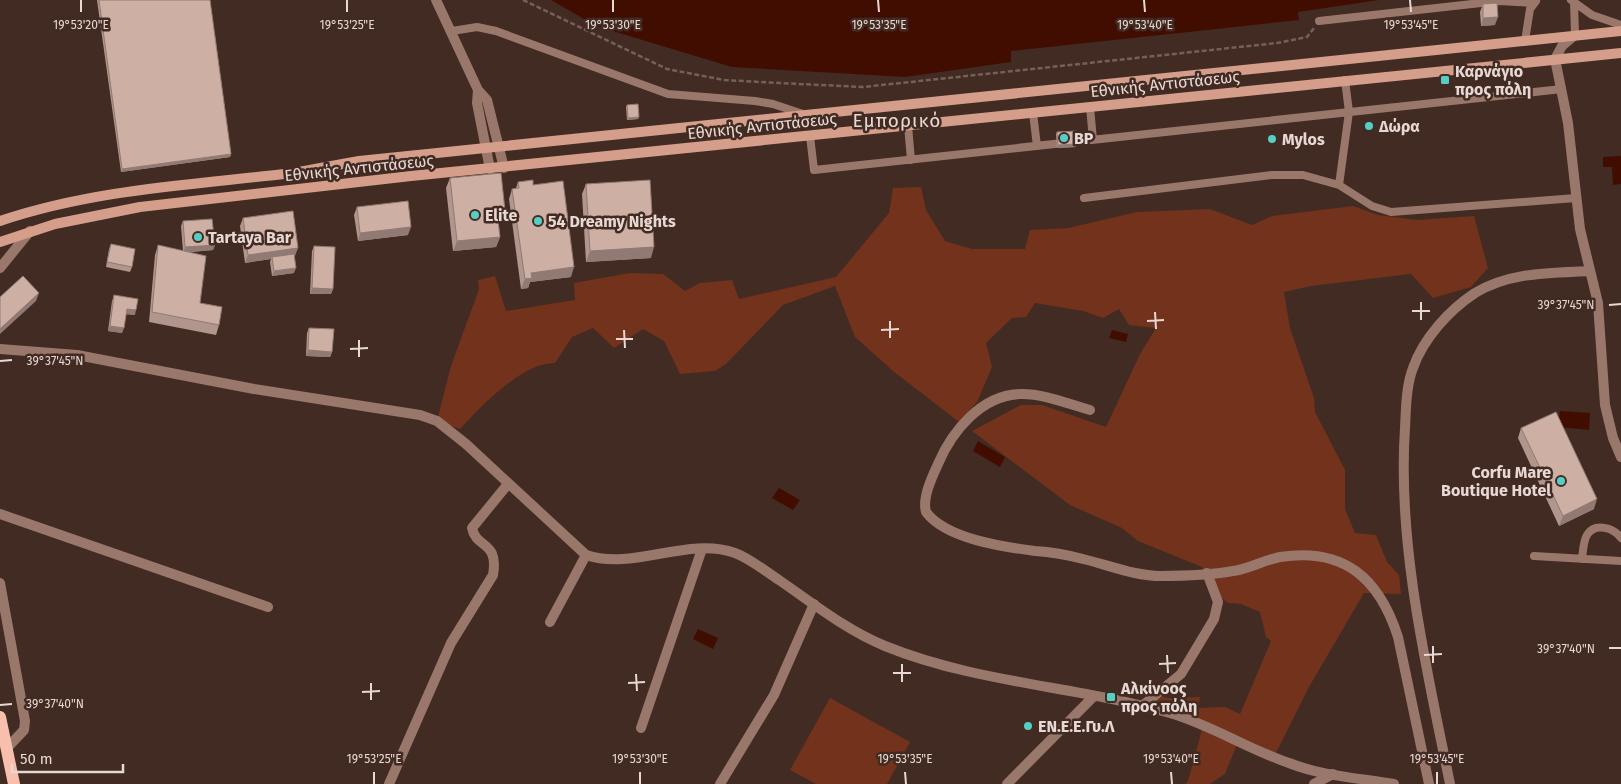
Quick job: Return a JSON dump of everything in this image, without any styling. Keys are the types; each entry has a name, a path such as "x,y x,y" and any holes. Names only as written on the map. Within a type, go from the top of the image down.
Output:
{"main road":[{"name":"Εθνικής Αντιστάσεως","path":"0,221 53,205 108,194 286,174 359,161 500,148 1621,31"},
{"name":"Εθνικής Αντιστάσεως","path":"0,242 30,231 96,214 140,207 411,176 1621,53"},
{"path":"0,717 14,784"}],"street":[{"path":"436,0 478,90 488,100 504,168"},
{"path":"1575,35 1562,46 1555,59 1570,136 1576,198 1589,271 1598,303 1605,405 1612,438 1621,456"},
{"path":"478,90 477,103 490,169"},
{"path":"0,268 30,231"},
{"path":"1450,784 1426,661 1405,524 1403,453 1413,368 1443,321 1475,293 1520,275 1589,271"},
{"path":"0,349 77,355 254,389 420,415 437,421 466,444 586,555 612,559 702,549 720,550 736,554 755,564 857,633 914,656 977,673 1142,706 1171,714 1290,764 1332,774 1394,784"},
{"path":"1090,410 1047,398 1022,394 998,399 976,411 956,432 940,458 926,498 926,512 940,524 990,545 1082,558 1142,574 1159,576 1232,572 1279,557 1314,556 1344,563 1357,570 1367,579 1391,616 1398,637 1429,784"},
{"path":"389,784 451,643 493,575 495,564 491,548 476,537 472,528 508,484"},
{"path":"0,514 268,607"},
{"path":"642,728 702,549"},
{"path":"550,622 586,555"},
{"path":"1142,706 1181,674 1214,619 1218,602 1207,573"},
{"path":"0,584 25,721 24,730 6,748"},
{"path":"720,784 774,695 814,604"},
{"path":"1007,784 1094,696"},
{"path":"1314,784 1332,774"}],"lane":[{"path":"1574,0 1581,9 1592,15 1621,25"},
{"path":"1574,0 1575,35"},
{"path":"1319,21 1499,1 1536,1"},
{"path":"1525,41 1530,9 1536,1"},
{"path":"452,31 477,28 492,29 668,94 756,101 773,104 808,115"},
{"path":"1339,185 1349,112 1345,80"},
{"path":"810,136 814,170 1562,89"},
{"path":"1090,107 1093,140"},
{"path":"1033,113 1037,146"},
{"path":"908,126 911,160"},
{"path":"1084,198 1287,174 1317,178 1339,185 1372,206 1391,212 1576,198"},
{"path":"1582,559 1587,535 1593,530 1605,528 1612,530 1621,538"},
{"path":"1534,556 1621,561"}],"path":[{"path":"523,0 667,69 724,80 863,88 1277,43 1307,37 1319,21"}],"shaded area":[{"path":"551,0 1379,0 1298,12 1299,20 1011,51 1011,62 905,77 732,67 596,26"},
{"path":"1621,156 1621,184 1613,185 1612,167 1603,167 1603,157"},
{"path":"921,187 926,210 945,241 972,249 1025,249 1030,230 1068,228 1137,212 1210,209 1252,225 1272,216 1353,206 1378,215 1417,220 1474,216 1488,268 1471,287 1433,298 1411,274 1311,286 1284,292 1290,328 1314,398 1315,412 1345,470 1345,509 1355,533 1376,535 1387,562 1399,575 1401,594 1364,593 1309,687 1276,753 1240,737 1225,774 1210,784 1185,784 1188,781 1204,722 1152,703 1161,696 1168,698 1200,697 1198,708 1225,707 1240,714 1271,641 1266,637 1260,612 1241,604 1228,603 1206,585 1202,567 1138,541 1122,528 1070,505 972,431 1021,405 1042,405 1106,427 1140,354 1156,328 1129,325 1119,309 1103,318 1083,311 1035,303 1026,317 1012,318 986,343 992,367 977,402 959,422 893,371 855,337 835,286 783,305 726,364 715,371 680,374 664,341 643,329 614,348 593,328 572,337 555,363 529,370 503,387 460,429 437,421 451,366 479,289 478,280 495,276 506,311 575,300 574,283 630,273 663,274 685,291 700,283 732,280 739,299 836,277 889,213 893,188"},
{"path":"1112,330 1128,334 1126,342 1109,338"},
{"path":"1560,411 1590,413 1589,430 1558,427"},
{"path":"978,441 1005,457 1000,467 973,451"},
{"path":"779,488 800,500 793,510 772,498"},
{"path":"698,629 718,638 713,649 693,639"},
{"path":"830,698 910,742 887,784 816,784 790,770"}],"building":[{"path":"99,0 210,0 231,154 122,169"},
{"path":"1497,3 1498,17 1483,18 1483,4"},
{"path":"638,104 639,117 628,118 627,105"},
{"path":"1077,131 1077,144 1058,145 1057,132"},
{"name":"Elite","path":"501,173 505,211 497,212 500,237 457,241 450,178"},
{"name":"54 Dreamy Nights","path":"533,180 533,185 563,181 574,267 531,273 532,278 525,279 512,189 519,188 518,182"},
{"path":"650,180 654,247 590,251 586,184"},
{"path":"408,201 411,227 360,233 357,207"},
{"path":"293,211 298,248 248,255 243,218"},
{"path":"212,219 215,245 185,247 183,221"},
{"path":"111,244 135,249 132,267 107,262"},
{"path":"158,245 206,256 200,303 222,307 219,325 152,312"},
{"path":"314,246 335,247 333,289 312,288"},
{"path":"294,254 296,268 274,271 272,257"},
{"path":"23,276 39,293 0,329 0,297"},
{"path":"114,295 138,299 136,310 127,309 124,328 110,326"},
{"path":"309,328 334,329 332,352 308,350"},
{"path":"1556,412 1597,499 1563,516 1521,428"}],"place":[{"name":"Καρνάγιο προς πόλη","path":"1445,80"},
{"name":"Δώρα","path":"1369,126"},
{"name":"BP","path":"1064,138"},
{"name":"Mylos","path":"1272,139"},
{"name":"Elite","path":"475,215"},
{"name":"54 Dreamy Nights","path":"538,221"},
{"name":"Tartaya Bar","path":"198,237"},
{"name":"Corfu Mare Boutique Hotel","path":"1561,481"},
{"name":"Αλκίνοος προς πόλη","path":"1111,697"},
{"name":"ΕΝ.Ε.Ε.Γυ.Λ","path":"1028,726"}],"district":[{"name":"Εμπορικό","path":"897,120"}]}
